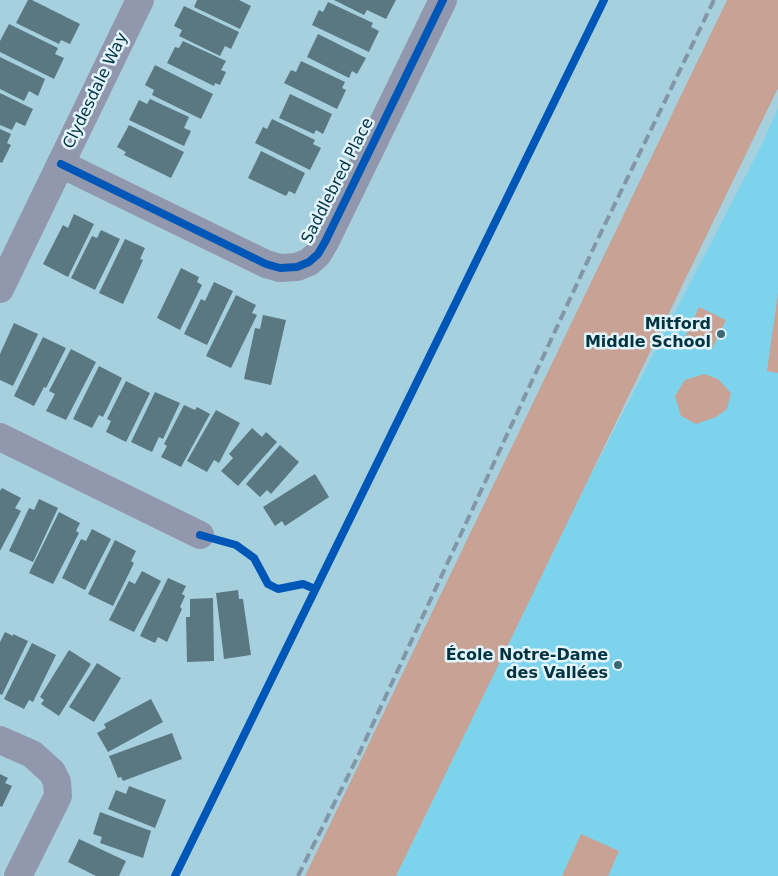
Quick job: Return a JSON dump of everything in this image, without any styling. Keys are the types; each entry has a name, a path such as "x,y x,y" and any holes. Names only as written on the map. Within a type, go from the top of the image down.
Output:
{"street":[{"name":"Clydesdale Way","path":"0,289 140,0"},
{"name":"Saddlebred Place","path":"61,164 266,264 280,268 303,265 318,254 325,242 443,0"},
{"path":"0,437 200,536"},
{"path":"0,740 32,754 52,772 57,782 58,796 18,876"}],"shaded area":[{"path":"727,0 778,0 778,88 396,876 305,876"},
{"path":"778,108 778,876 396,876 567,521 760,148"},
{"path":"778,293 778,373 767,371"},
{"path":"699,307 726,320 712,349 685,337"},
{"path":"704,374 718,379 731,393 727,409 716,417 696,424 681,416 675,396 685,380"},
{"path":"581,834 619,851 608,876 562,876"}],"building":[{"path":"28,0 32,0 80,24 70,44 61,40 59,44 16,23"},
{"path":"197,0 239,0 251,6 240,29 194,7"},
{"path":"334,0 396,0 386,19 367,10 364,15"},
{"path":"328,2 373,23 371,27 379,31 369,52 312,25 319,10 323,12"},
{"path":"184,6 239,32 231,49 225,46 220,56 179,36 182,30 174,26"},
{"path":"9,24 58,48 55,54 64,58 54,79 0,52 0,41"},
{"path":"318,34 366,58 357,74 352,71 349,78 307,57"},
{"path":"183,41 226,61 221,70 226,72 220,85 215,83 214,86 167,63 175,47 179,48"},
{"path":"0,57 45,79 38,96 29,91 24,101 0,89"},
{"path":"301,61 345,82 342,88 346,90 337,109 284,83 291,70 296,72"},
{"path":"155,65 213,94 201,119 152,95 154,90 145,85"},
{"path":"0,93 33,109 25,126 16,122 12,130 0,125"},
{"path":"290,94 332,114 323,134 316,130 314,134 279,118"},
{"path":"150,99 189,117 184,128 191,131 184,146 129,120 139,100 147,104"},
{"path":"272,119 315,140 313,144 321,148 310,170 255,143 263,127 267,129"},
{"path":"129,125 184,152 171,178 124,155 126,152 117,147"},
{"path":"0,129 11,134 7,143 11,145 2,163 0,162"},
{"path":"261,151 305,173 295,194 289,191 286,196 248,178"},
{"path":"74,214 94,224 68,277 43,264 63,225 68,228"},
{"path":"101,230 120,239 95,290 71,278 92,236 97,238"},
{"path":"125,239 145,248 140,259 143,260 123,304 99,293"},
{"path":"181,268 199,277 197,282 202,285 180,330 157,318"},
{"path":"214,282 233,291 207,345 184,334 201,299 205,301"},
{"path":"236,295 256,305 252,313 257,315 231,368 206,356"},
{"path":"263,315 286,320 271,385 244,379 255,328 260,329"},
{"path":"14,323 38,334 13,386 0,380 0,354"},
{"path":"43,337 66,348 46,388 44,387 34,406 14,396"},
{"path":"71,349 96,362 66,420 46,411 55,394 49,391"},
{"path":"99,366 122,378 103,417 99,415 92,428 73,419"},
{"path":"126,381 150,393 126,442 106,432 111,421 107,419"},
{"path":"155,392 180,403 163,439 159,437 152,452 131,442"},
{"path":"184,405 195,410 197,407 210,414 181,467 161,457 167,446 164,444"},
{"path":"216,410 240,423 219,463 214,460 207,472 187,461"},
{"path":"252,428 262,437 266,432 277,442 238,486 221,471 233,458 229,454"},
{"path":"280,445 299,462 271,494 267,490 260,497 246,484"},
{"path":"315,474 329,497 285,526 282,521 275,526 263,507"},
{"path":"2,488 21,498 15,508 21,511 0,551 0,491"},
{"path":"39,499 58,508 33,562 9,551 29,508 34,510"},
{"path":"59,512 80,523 76,531 79,533 53,584 29,573"},
{"path":"92,529 111,539 85,590 62,578 81,539 86,541"},
{"path":"115,540 136,551 131,561 134,563 113,606 88,594"},
{"path":"142,571 161,581 134,632 109,620 129,581 135,584"},
{"path":"168,578 186,586 182,594 185,596 180,607 182,609 167,642 158,637 155,643 140,636"},
{"path":"238,590 239,599 243,599 251,655 224,659 216,593"},
{"path":"213,598 214,661 187,662 186,617 190,617 190,599"},
{"path":"5,632 28,641 2,695 0,694 0,642"},
{"path":"32,643 56,655 33,702 29,700 24,709 4,699"},
{"path":"69,650 91,664 59,716 41,704 44,700 40,697"},
{"path":"97,663 121,678 94,722 69,707"},
{"path":"151,699 163,722 108,752 97,733 106,728 104,724"},
{"path":"172,733 182,759 123,781 121,777 118,778 109,756"},
{"path":"0,774 8,778 5,783 12,786 2,807 0,806"},
{"path":"129,786 166,800 155,828 108,809 116,790 126,794"},
{"path":"100,812 151,831 143,858 100,843 102,837 93,834"},
{"path":"79,839 126,861 119,876 96,876 68,862"}],"railway":[{"path":"298,876 358,756 595,245 714,0"}],"cycle path":[{"path":"61,164 266,264 280,268 297,267 309,262 318,254 325,242 443,0"},
{"path":"175,876 604,0"},
{"path":"200,535 236,545 254,558 268,584 278,589 303,584 315,589"}],"place":[{"name":"Mitford Middle School","path":"721,334"},
{"name":"École Notre-Dame des Vallées","path":"618,665"}]}
